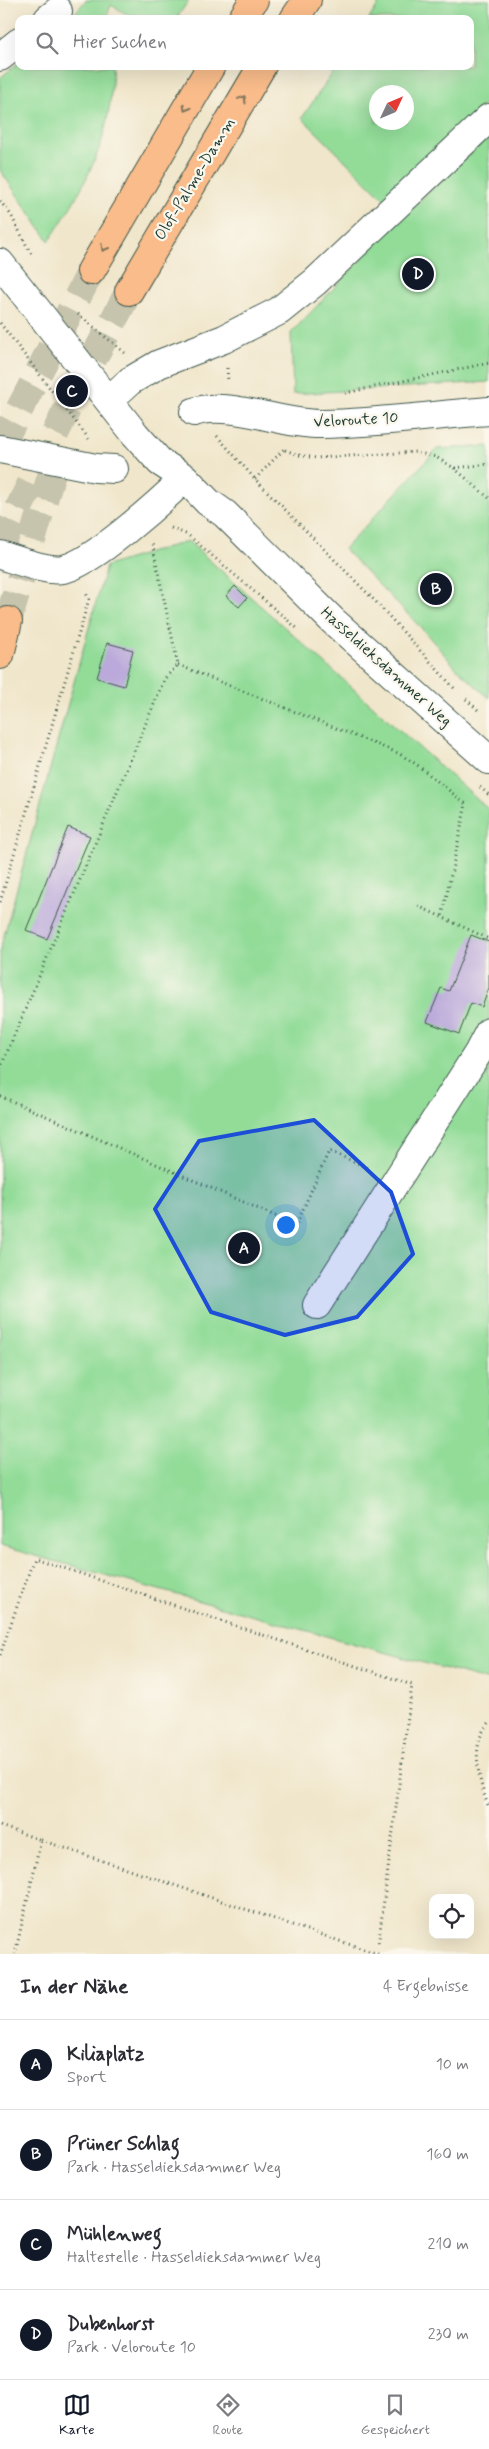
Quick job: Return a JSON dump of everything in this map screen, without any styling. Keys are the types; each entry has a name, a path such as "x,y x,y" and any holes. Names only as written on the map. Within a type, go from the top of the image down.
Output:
{"highway":[{"path":"245,15 254,0"},
{"path":"297,15 307,0"},
{"path":"91,271 209,70"},
{"name":"Olof-Palme-Damm","path":"129,291 260,70"},
{"path":"0,654 8,621"}],"street":[{"path":"0,57 15,45"},
{"path":"109,400 148,370 256,325 296,298 489,118"},
{"name":"Hasseldieksdammer Weg","path":"0,263 134,434 160,462 186,478 208,502 225,514 332,620 489,760"},
{"name":"Veloroute 10","path":"194,412 209,408 322,424 489,411"},
{"path":"0,449 96,468 114,469"},
{"path":"0,555 54,569 73,566 101,549 186,478"},
{"path":"317,1305 478,1053 489,1032"}],"path":[{"path":"0,201 32,255"},
{"path":"73,309 148,370"},
{"path":"0,323 114,469"},
{"path":"224,339 228,384 226,410"},
{"path":"336,395 489,363"},
{"path":"194,412 255,479 377,604 458,692"},
{"path":"255,479 285,449 289,440 292,421"},
{"path":"285,449 299,455 316,458 416,452 436,457 454,468 489,498"},
{"path":"454,468 489,464"},
{"path":"139,518 155,552 178,665"},
{"path":"0,902 89,598 73,566"},
{"path":"178,665 398,753 416,764 466,804 442,917"},
{"path":"0,1068 165,678 178,665"},
{"path":"464,697 483,714"},
{"path":"418,906 489,939"},
{"path":"0,1096 296,1225 329,1151 397,1180"},
{"path":"0,1655 34,1558 412,1685 378,1946"},
{"path":"489,1723 478,1748 479,1783 489,1808"},
{"path":"0,1826 378,1954"},
{"path":"15,1954 41,1840"}],"highlighted area":[{"path":"314,1120 391,1192 413,1254 357,1317 285,1335 211,1312 155,1209 199,1141"}],"green space":[{"path":"86,0 189,0 179,15 128,15 111,5 107,15 73,15"},
{"path":"381,0 489,0 489,100 385,200 302,118 334,70 474,70 474,15 372,15"},
{"path":"15,65 15,70 112,70 108,114 104,134 97,153 81,189 49,241 0,170 0,78"},
{"path":"489,137 489,382 293,394 291,333 404,215"},
{"path":"489,446 489,698 457,669 423,630 344,549 437,449"},
{"path":"188,541 489,810 489,1681 0,1546 0,950 106,566"}],"building":[{"path":"235,586 247,598 239,607 226,596"},
{"path":"107,643 133,650 124,686 97,678"},
{"path":"68,827 90,836 47,939 26,930"},
{"path":"471,935 489,942 489,988 482,1007 471,1003 459,1034 427,1022 441,988 449,991"}],"tunnel":[{"path":"0,447 91,271"},
{"path":"0,547 74,395 129,291"},
{"path":"8,621 54,466"}],"place":[{"name":"Dubenhorst","path":"418,274"},
{"name":"Mühlenweg","path":"72,391"},
{"name":"Prüner Schlag","path":"436,589"},
{"name":"Kiliaplatz","path":"244,1248"}]}
